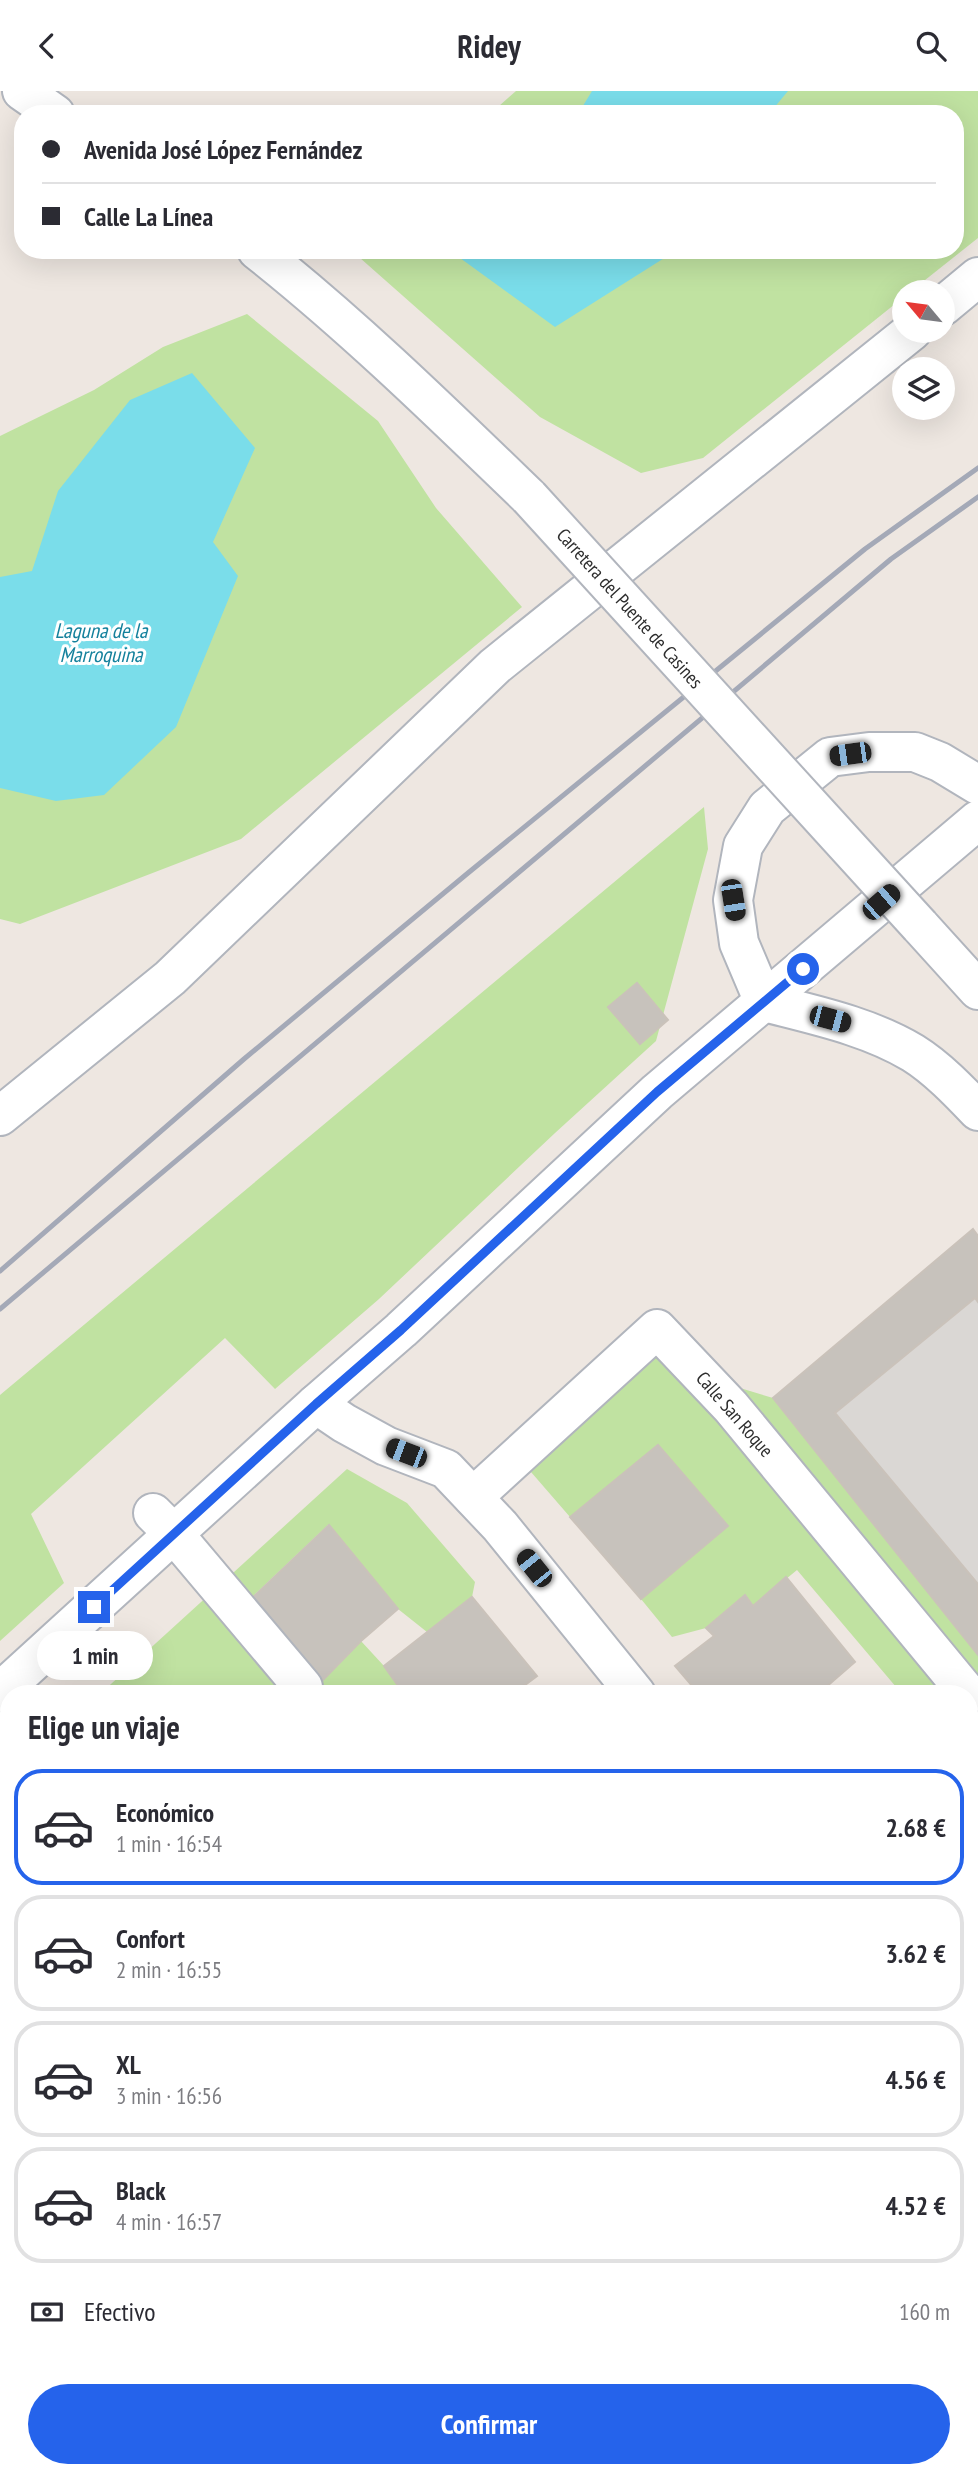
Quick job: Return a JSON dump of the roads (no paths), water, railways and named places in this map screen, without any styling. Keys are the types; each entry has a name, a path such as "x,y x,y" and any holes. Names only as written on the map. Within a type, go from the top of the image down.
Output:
{"street":[{"path":"22,91 42,105"},
{"name":"Carretera del Puente de Casines","path":"268,259 310,292 404,376 529,497 978,990"},
{"path":"956,295 978,277"},
{"path":"0,1116 170,978 495,666 897,343"},
{"path":"764,1002 739,943 733,900 743,846 767,808 830,757 869,752 915,752 940,762 978,785"},
{"path":"7,1685 163,1524 316,1404 411,1320 657,1092 978,820"},
{"path":"764,1002 851,1025 913,1053 960,1091 978,1111"},
{"name":"Calle San Roque","path":"473,1497 657,1329 731,1407 961,1685"},
{"path":"316,1404 344,1423 386,1445 446,1469 500,1526 629,1685"},
{"path":"163,1524 301,1685"}],"water":[{"path":"592,91 788,91 776,105 583,105"},
{"path":"461,259 663,259 555,327"},
{"name":"Laguna de la Marroquina","path":"192,373 255,448 213,542 238,576 176,727 104,795 56,801 0,788 0,577 32,571 58,491 130,400"}],"railway":[{"path":"0,1271 244,1059 468,873 865,549 978,468"},
{"path":"0,1309 891,559 978,497"}]}
